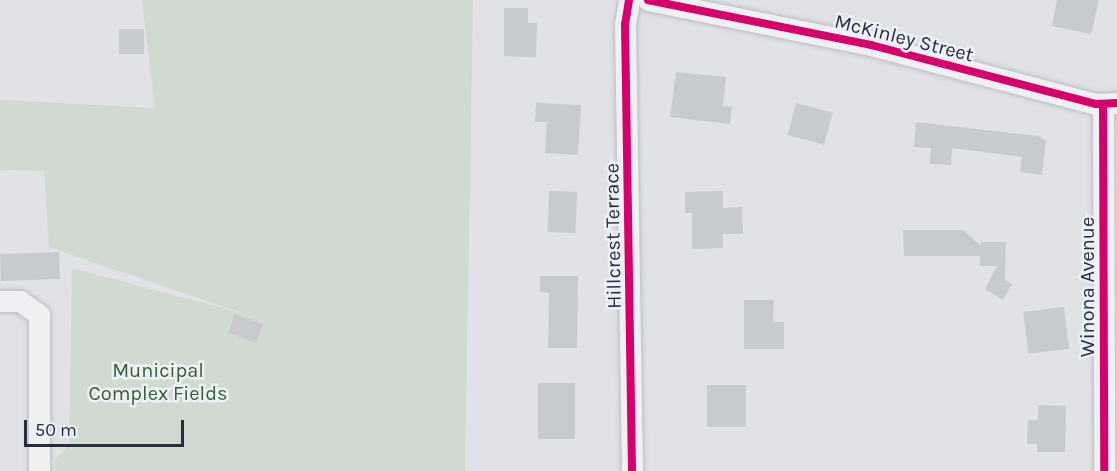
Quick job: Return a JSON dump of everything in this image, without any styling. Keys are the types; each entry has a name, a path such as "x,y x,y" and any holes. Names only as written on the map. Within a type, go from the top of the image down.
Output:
{"street":[{"name":"Hillcrest Terrace","path":"629,0 625,24 632,471"},
{"name":"McKinley Street","path":"648,0 871,45 1110,103"},
{"name":"Winona Avenue","path":"1104,471 1110,103"},
{"path":"0,302 26,303 39,315 39,471"}],"green space":[{"name":"Municipal Complex Fields","path":"142,0 473,0 465,471 55,471 55,460 69,445 72,268 248,315 49,247 44,171 0,170 0,100 155,108"}],"building":[{"path":"1057,0 1099,0 1091,34 1052,26"},
{"path":"504,8 528,8 528,23 537,23 536,57 504,56"},
{"path":"119,29 144,29 144,54 119,54"},
{"path":"676,72 726,77 723,106 732,107 730,124 670,117"},
{"path":"536,103 581,105 578,155 545,153 547,122 535,122"},
{"path":"796,103 833,113 824,145 787,135"},
{"path":"916,122 1038,136 1046,141 1042,175 1020,172 1022,157 952,148 951,165 930,164 931,148 914,147"},
{"path":"549,191 577,192 576,233 548,232"},
{"path":"723,191 723,208 742,207 743,234 723,234 723,248 692,249 692,213 685,213 685,192"},
{"path":"903,230 963,230 981,246 981,242 1006,242 1005,280 1012,284 1003,300 985,289 997,266 980,266 980,256 904,256"},
{"path":"59,252 60,279 1,281 0,254"},
{"path":"540,276 578,276 577,348 548,348 549,293 540,292"},
{"path":"744,300 774,300 773,322 784,322 784,349 744,349"},
{"path":"1064,307 1069,349 1028,354 1023,312"},
{"path":"235,314 263,324 256,343 228,333"},
{"path":"538,383 575,383 575,439 538,439"},
{"path":"707,385 746,385 746,427 707,427"},
{"path":"1038,405 1066,406 1065,452 1037,452 1037,444 1027,444 1028,420 1038,420"}],"cycle path":[{"path":"629,0 625,24 632,471"},
{"path":"648,0 871,45 1096,104 1117,103"},
{"path":"1103,104 1104,471"}]}
